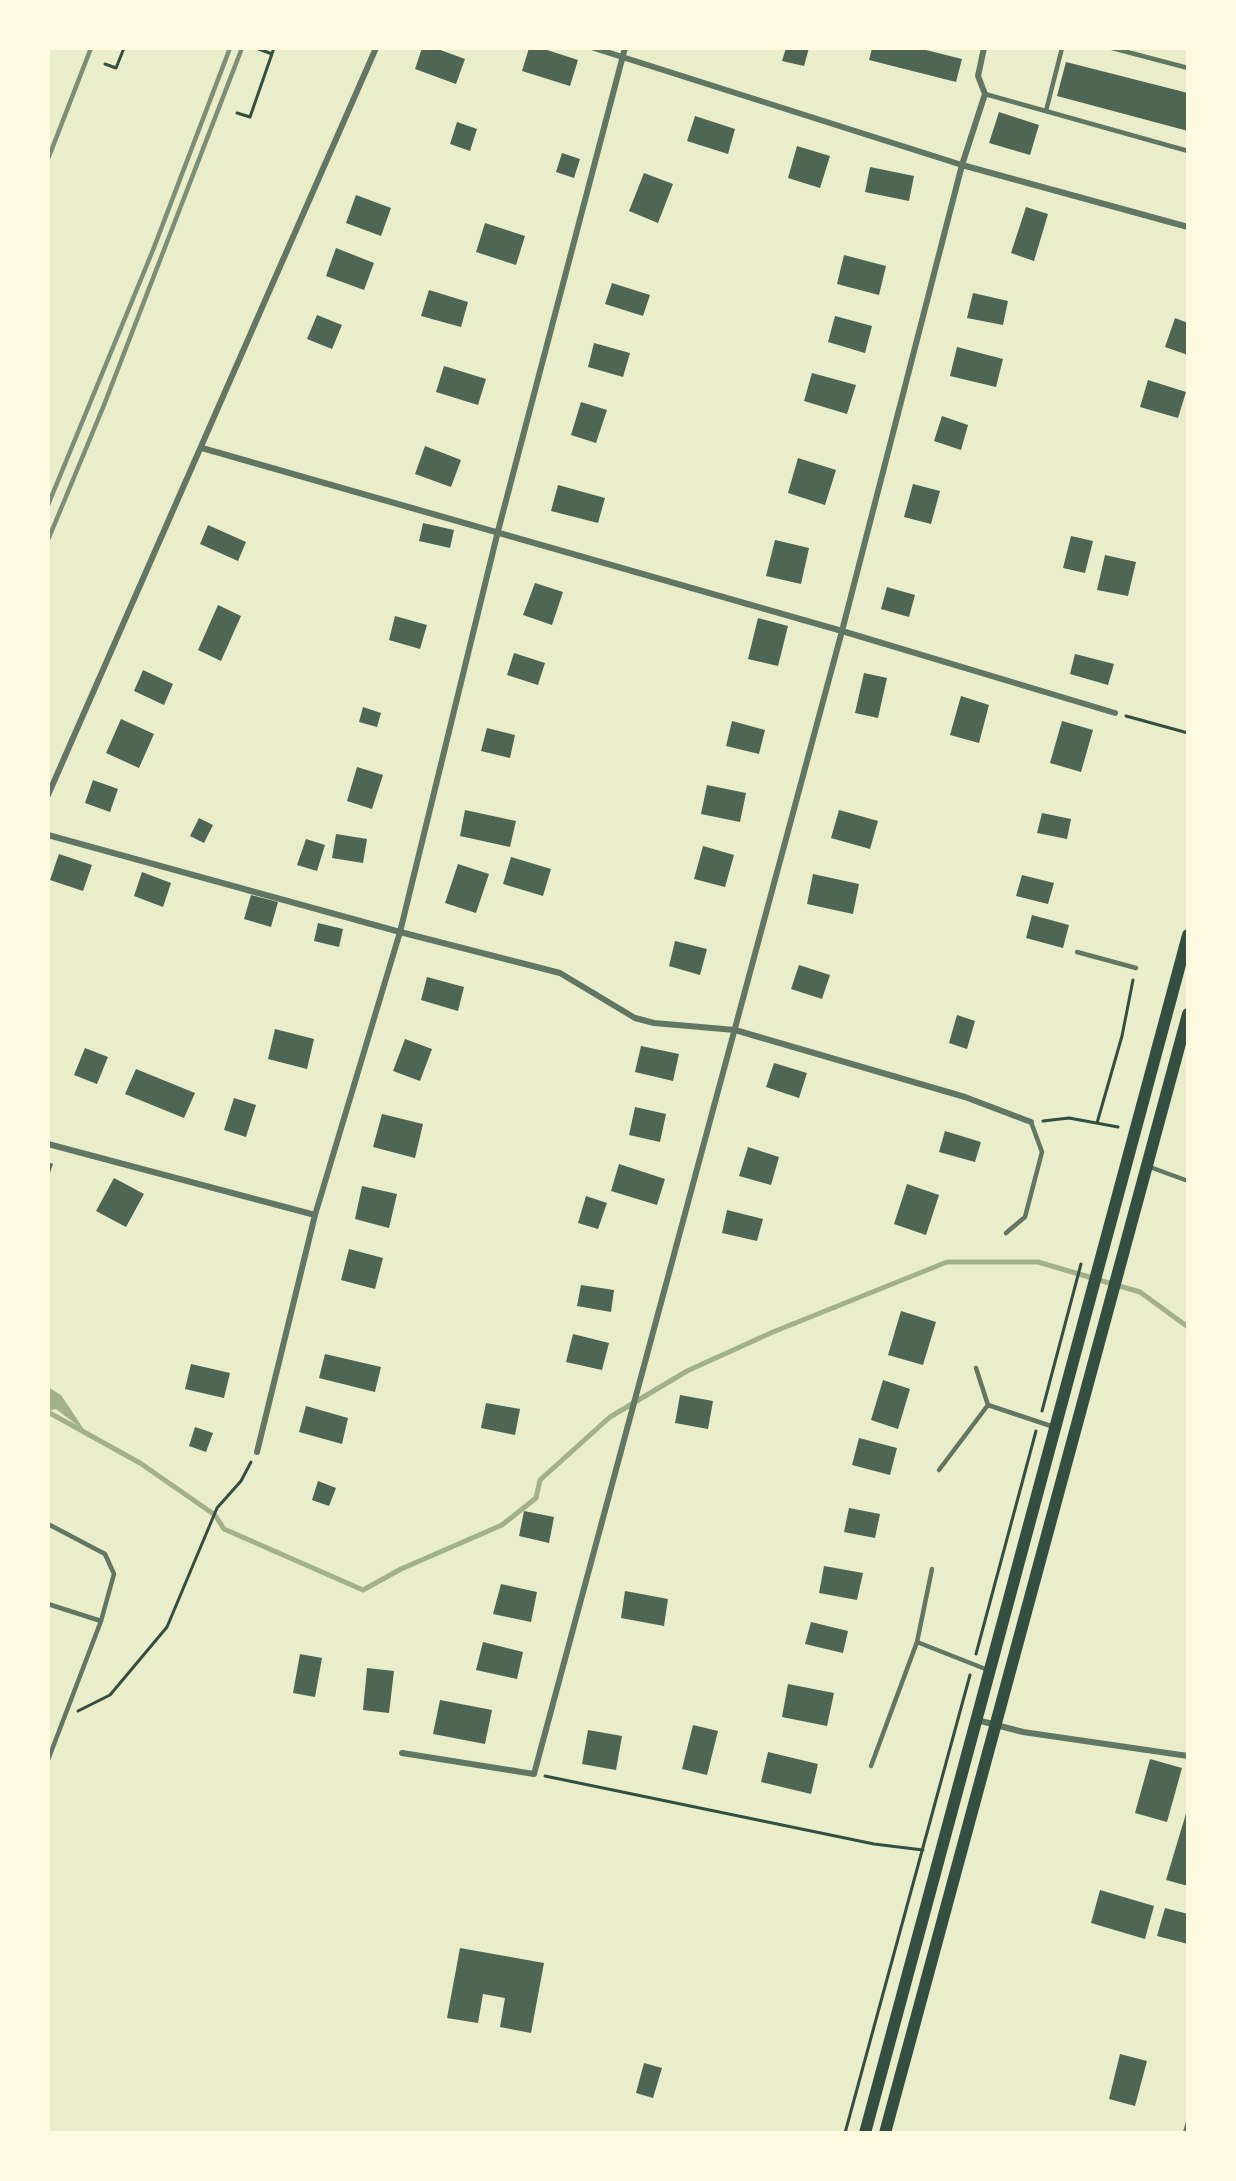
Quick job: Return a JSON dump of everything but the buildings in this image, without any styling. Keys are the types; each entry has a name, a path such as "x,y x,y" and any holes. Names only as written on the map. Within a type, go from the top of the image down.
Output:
{"main road":[{"path":"865,2133 1188,935"},
{"path":"885,2133 1188,1014"}],"street":[{"path":"48,795 376,48"},
{"path":"594,48 962,165 1188,227"},
{"path":"257,1452 315,1215 400,932 498,531 625,48"},
{"path":"402,1753 534,1774 842,631 962,165 985,94 978,76 984,48"},
{"path":"202,448 498,531 1115,713"},
{"path":"48,835 400,932 560,973 635,1018 654,1023 735,1030 965,1097 1031,1122"},
{"path":"48,1144 315,1215"},
{"path":"977,1720 1023,1732 1188,1756"}],"lane":[{"path":"1046,111 1062,48"},
{"path":"1112,48 1188,68"},
{"path":"985,94 1188,151"},
{"path":"1077,952 1136,968"},
{"path":"1006,1233 1025,1217 1042,1152 1031,1122"},
{"path":"1147,1166 1188,1181"},
{"path":"976,1368 988,1406"},
{"path":"988,1406 1056,1428"},
{"path":"939,1470 988,1406"},
{"path":"48,1524 105,1554 114,1574 101,1621 48,1760"},
{"path":"871,1766 917,1642 932,1569"},
{"path":"48,1604 101,1621"},
{"path":"917,1642 991,1671"},
{"path":"1185,2133 1188,2122"}],"path":[{"path":"105,64 116,68 124,48"},
{"path":"256,48 272,54"},
{"path":"237,113 250,117 274,48"},
{"path":"1115,713 1188,733"},
{"path":"1097,1123 1122,1036 1136,968"},
{"path":"1031,1122 1069,1118 1118,1127"},
{"path":"845,2133 1081,1264"},
{"path":"63,1719 110,1695 167,1627 217,1508 241,1481 257,1452"},
{"path":"534,1774 873,1844 923,1850"}],"shaded area":[{"path":"48,1387 61,1395 85,1431 56,1409 48,1411"}],"waterway":[{"path":"48,1412 140,1463 215,1515 224,1529 363,1590 401,1569 502,1525 536,1498 540,1480 610,1417 687,1371 773,1332 947,1262 1038,1262 1140,1292 1188,1327"}],"railway":[{"path":"48,159 91,48"},
{"path":"48,505 153,250 230,48"},
{"path":"48,540 104,405 242,48"}]}
